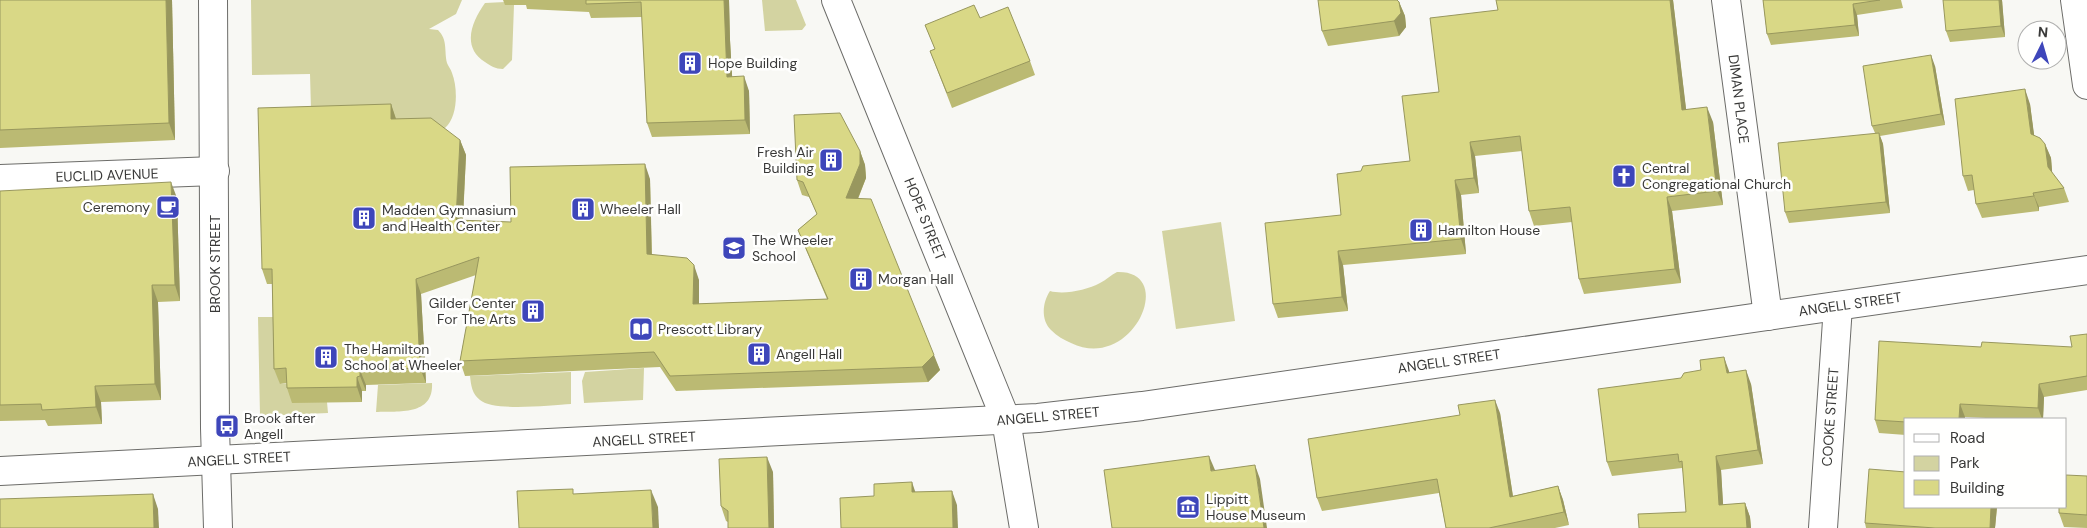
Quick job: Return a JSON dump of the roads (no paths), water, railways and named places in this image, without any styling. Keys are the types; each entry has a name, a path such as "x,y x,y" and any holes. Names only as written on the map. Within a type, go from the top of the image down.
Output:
{"main road":[{"name":"BROOK STREET","path":"213,0 218,528"},
{"name":"HOPE STREET","path":"836,0 1006,420 1024,528"},
{"name":"DIMAN PLACE","path":"1726,0 1768,316"},
{"path":"2075,0 2087,85"},
{"name":"EUCLID AVENUE","path":"0,179 215,172"},
{"name":"ANGELL STREET","path":"0,471 1006,420 1142,406 2087,270"},
{"name":"COOKE STREET","path":"1823,528 1838,306"}],"place":[{"name":"Hope Building","path":"690,63"},
{"name":"Fresh Air Building","path":"831,160"},
{"name":"Central Congregational Church","path":"1624,176"},
{"name":"Ceremony","path":"168,207"},
{"name":"Wheeler Hall","path":"583,209"},
{"name":"Madden Gymnasium and Health Center","path":"364,218"},
{"name":"Hamilton House","path":"1421,230"},
{"name":"The Wheeler School","path":"734,248"},
{"name":"Morgan Hall","path":"861,279"},
{"name":"Gilder Center For The Arts","path":"533,311"},
{"name":"Prescott Library","path":"641,329"},
{"name":"Angell Hall","path":"759,354"},
{"name":"The Hamilton School at Wheeler","path":"326,357"},
{"name":"Brook after Angell","path":"227,426"},
{"name":"Lippitt House Museum","path":"1188,507"}]}
